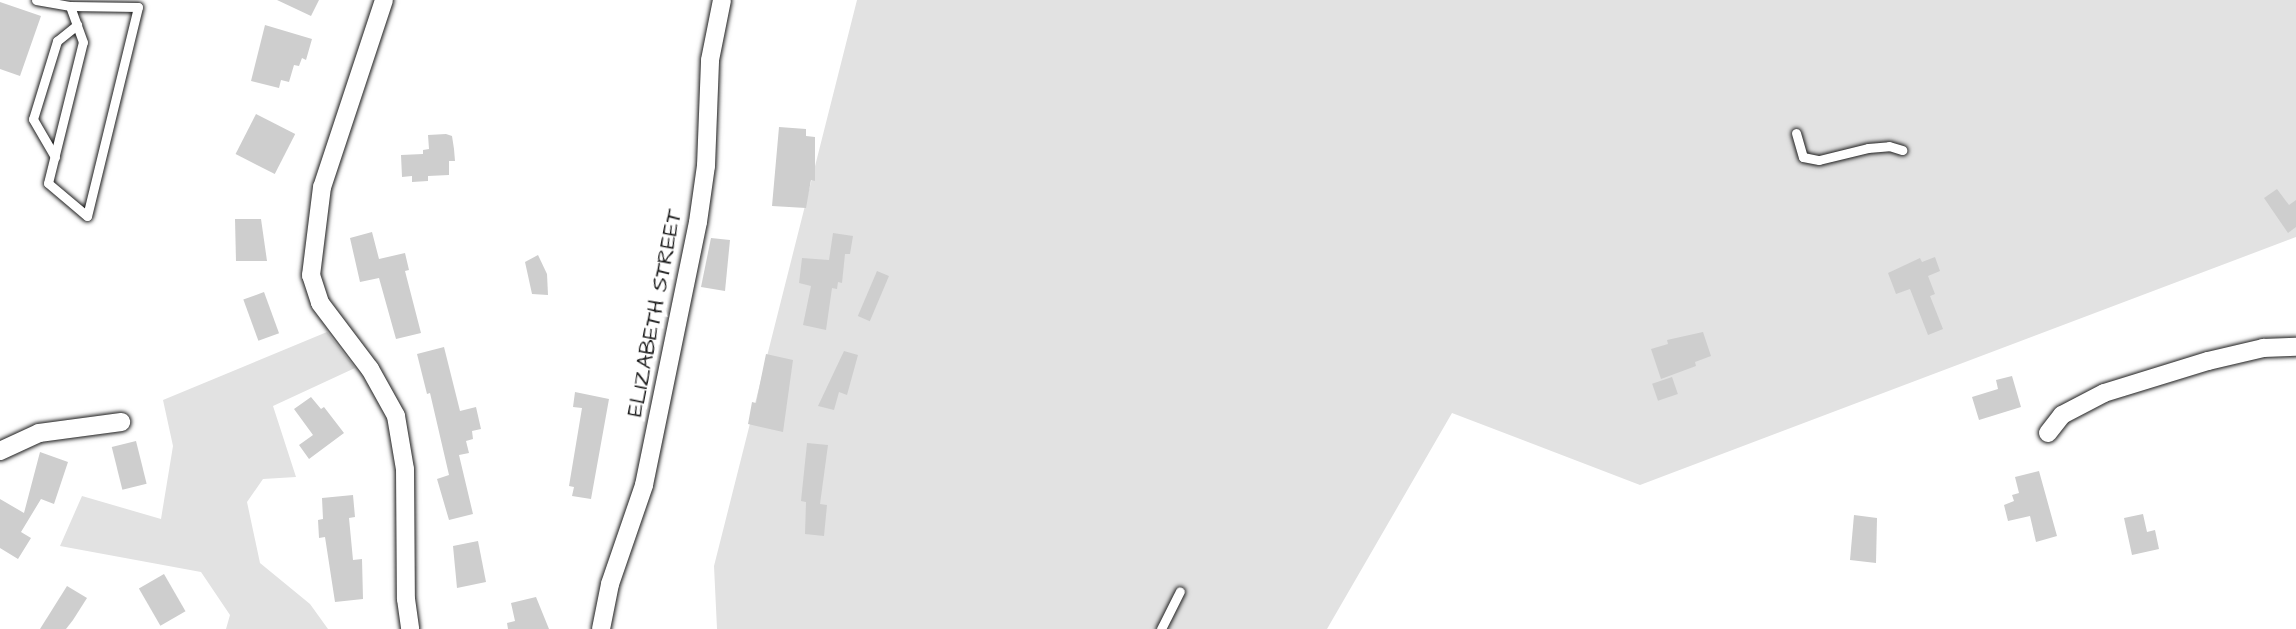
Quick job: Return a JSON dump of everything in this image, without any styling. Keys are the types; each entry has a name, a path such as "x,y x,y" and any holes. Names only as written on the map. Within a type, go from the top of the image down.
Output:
{"street":[{"path":"384,0 322,187 311,275 320,303 380,385 396,416 405,469 406,599 410,629"},
{"name":"ELIZABETH STREET","path":"601,629 610,584 644,485 698,222 706,166 710,60 722,0"},
{"path":"2048,433 2062,415 2104,393 2263,348 2296,347"},
{"path":"0,451 39,433 121,422"}],"lane":[{"path":"36,0 70,6 138,7 87,216 48,183 83,42 70,6"},
{"path":"55,157 33,119 57,41 77,25"},
{"path":"1796,133 1803,157 1811,159 1878,147 1902,150"},
{"path":"1161,629 1180,591"}],"shaded area":[{"path":"857,0 2296,0 2296,237 1640,485 1452,413 1327,629 717,629 714,566"},
{"path":"327,332 355,368 273,406 296,477 263,479 247,502 260,563 310,604 328,629 226,629 230,615 201,572 60,546 82,496 161,519 173,446 163,400"}],"building":[{"path":"277,0 319,0 311,16"},
{"path":"0,2 41,16 20,76 0,69"},
{"path":"265,25 312,39 306,60 302,58 299,66 294,65 289,82 281,80 279,88 251,81"},
{"path":"256,114 295,134 275,174 236,154"},
{"path":"779,127 806,129 806,136 815,137 815,181 811,180 806,208 772,206"},
{"path":"428,135 452,136 455,161 449,161 449,175 428,176 428,181 412,182 412,176 402,177 401,155 423,154 423,150 429,149"},
{"path":"2277,189 2289,205 2296,200 2296,227 2288,233 2264,198"},
{"path":"235,219 261,219 267,261 236,261"},
{"path":"372,232 379,259 405,253 409,270 405,271 421,333 396,339 379,278 360,282 350,238"},
{"path":"833,233 853,236 850,254 845,254 842,283 838,282 837,289 832,288 826,330 803,325 811,286 799,283 802,258 829,260"},
{"path":"711,238 730,240 725,291 701,287"},
{"path":"538,255 547,274 548,295 532,294 525,262"},
{"path":"1935,257 1940,271 1928,276 1935,294 1930,296 1943,329 1928,335 1910,289 1896,294 1888,273 1920,258 1922,262"},
{"path":"877,271 889,276 870,321 858,316"},
{"path":"264,292 279,333 258,341 243,300"},
{"path":"1703,332 1711,356 1695,362 1696,366 1661,379 1651,349 1668,344 1667,340"},
{"path":"444,347 460,411 476,407 481,429 472,431 473,439 466,441 469,453 459,455 473,514 449,520 437,479 449,475 430,393 427,394 417,354"},
{"path":"844,351 858,355 847,395 839,392 834,410 818,406"},
{"path":"766,354 793,360 783,432 748,424 752,402 756,403"},
{"path":"2012,376 2021,407 1979,420 1972,397 1998,389 1996,380"},
{"path":"1672,377 1678,394 1658,401 1652,384"},
{"path":"575,392 609,399 591,499 572,496 574,487 569,486 582,408 573,407"},
{"path":"311,397 321,409 324,407 344,433 309,459 299,445 313,435 294,409"},
{"path":"136,441 147,484 122,490 112,447"},
{"path":"807,443 828,445 820,504 827,505 824,536 805,534 806,502 801,501"},
{"path":"40,452 68,462 54,504 41,499 21,532 31,538 18,559 0,548 0,499 24,513"},
{"path":"2039,471 2057,536 2036,542 2030,516 2008,521 2004,505 2014,501 2012,495 2019,493 2015,477"},
{"path":"353,495 355,517 349,518 353,560 362,559 363,599 335,602 325,537 319,538 318,520 323,519 322,498"},
{"path":"2143,514 2147,532 2155,530 2159,549 2132,555 2124,518"},
{"path":"1854,515 1877,518 1876,563 1850,560"},
{"path":"478,541 486,582 457,588 453,546"},
{"path":"164,574 186,611 160,626 139,588"},
{"path":"67,586 87,598 66,629 40,629"},
{"path":"536,597 549,629 508,629 507,623 515,621 511,603"}]}
